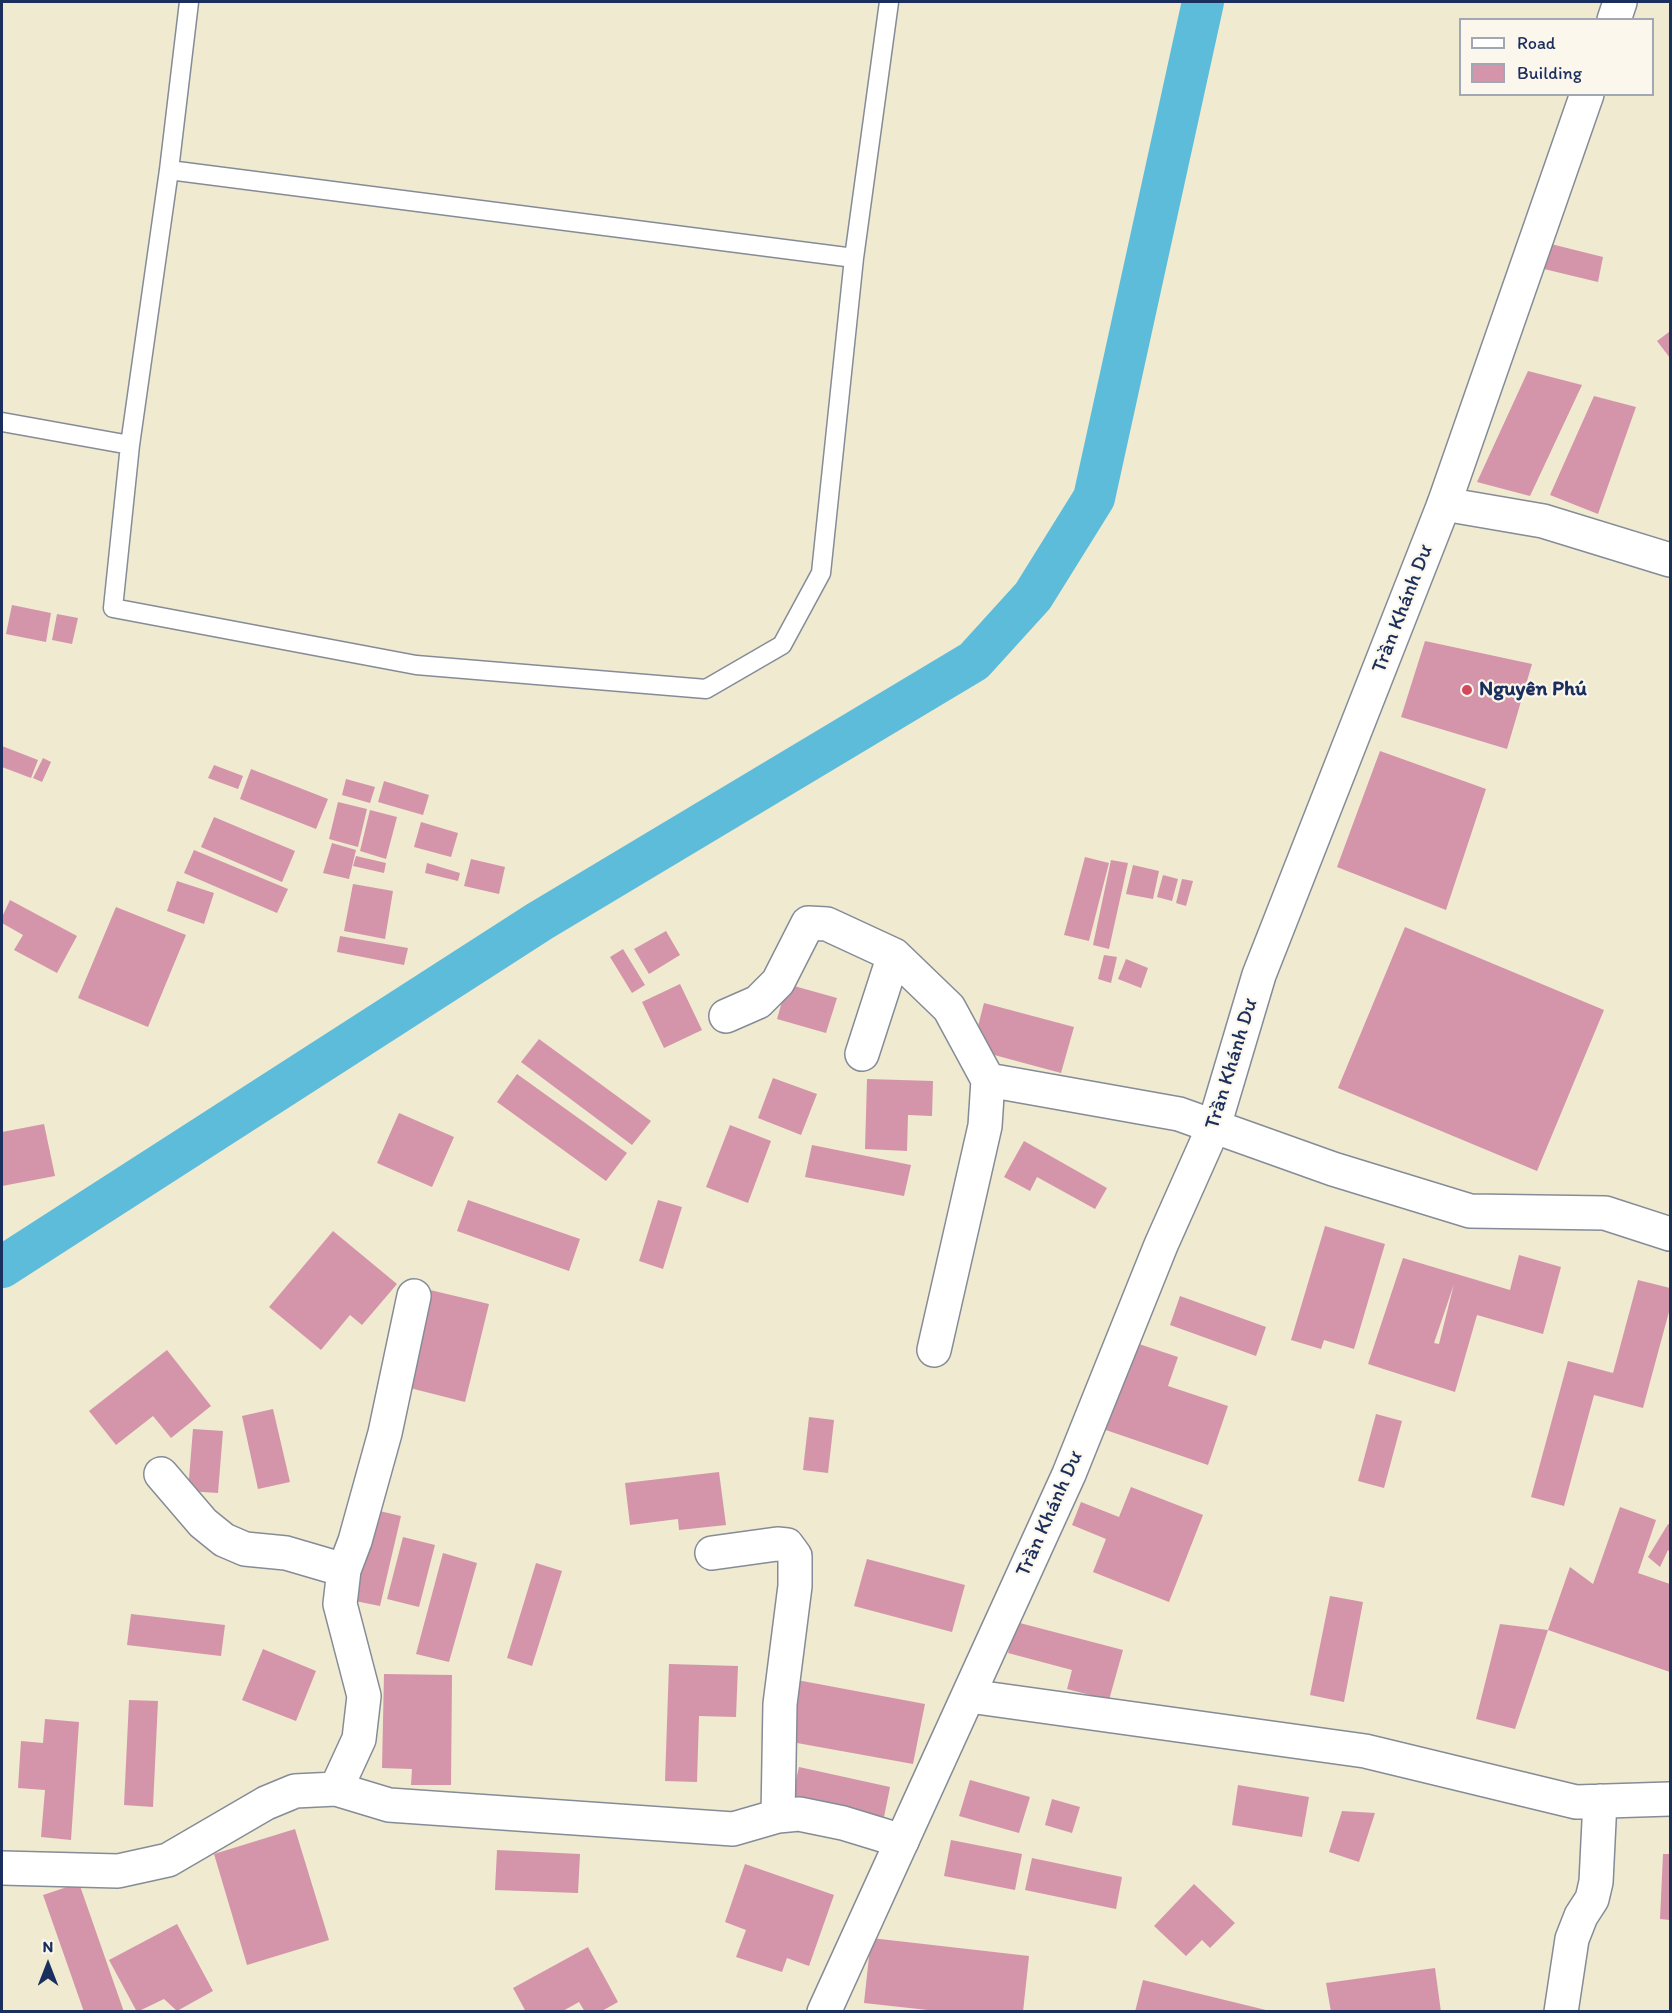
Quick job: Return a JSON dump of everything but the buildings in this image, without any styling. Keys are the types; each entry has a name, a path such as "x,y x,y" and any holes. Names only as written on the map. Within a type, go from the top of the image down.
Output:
{"street":[{"path":"1615,18 1620,2"},
{"name":"Trần Khánh Dư","path":"824,2012 1069,1474 1161,1245 1214,1126 1259,975 1444,504 1586,96"},
{"path":"1444,504 1543,521 1671,560"},
{"path":"726,1016 758,1002 778,982 808,923 827,924 894,955 949,1008 988,1080 985,1126 934,1350"},
{"path":"862,1054 894,955"},
{"path":"988,1080 1179,1114 1333,1169 1470,1211 1605,1213 1671,1234"},
{"path":"336,1789 359,1739 364,1696 340,1604 344,1570 355,1541 385,1432 414,1296"},
{"path":"161,1474 203,1523 224,1540 245,1549 286,1554 344,1570"},
{"path":"712,1554 777,1544 788,1545 795,1556 795,1586 780,1704 778,1816"},
{"path":"969,1696 1365,1751 1576,1802 1671,1799"},
{"path":"2,1868 118,1871 168,1860 266,1803 296,1791 336,1789 389,1805 733,1829 778,1816 799,1814 843,1823 902,1841"},
{"path":"1561,2012 1572,1939 1581,1916 1592,1899 1596,1882 1600,1801"}],"lane":[{"path":"189,2 169,170 130,445 113,608 416,665 706,689 782,645 821,573 854,258 889,2"},
{"path":"169,170 854,258"},
{"path":"2,422 130,445"}],"waterway":[{"path":"2,1267 540,921 974,661 1033,596 1094,498 1203,2"}],"place":[{"name":"Nguyên Phú","path":"1467,690"}]}
